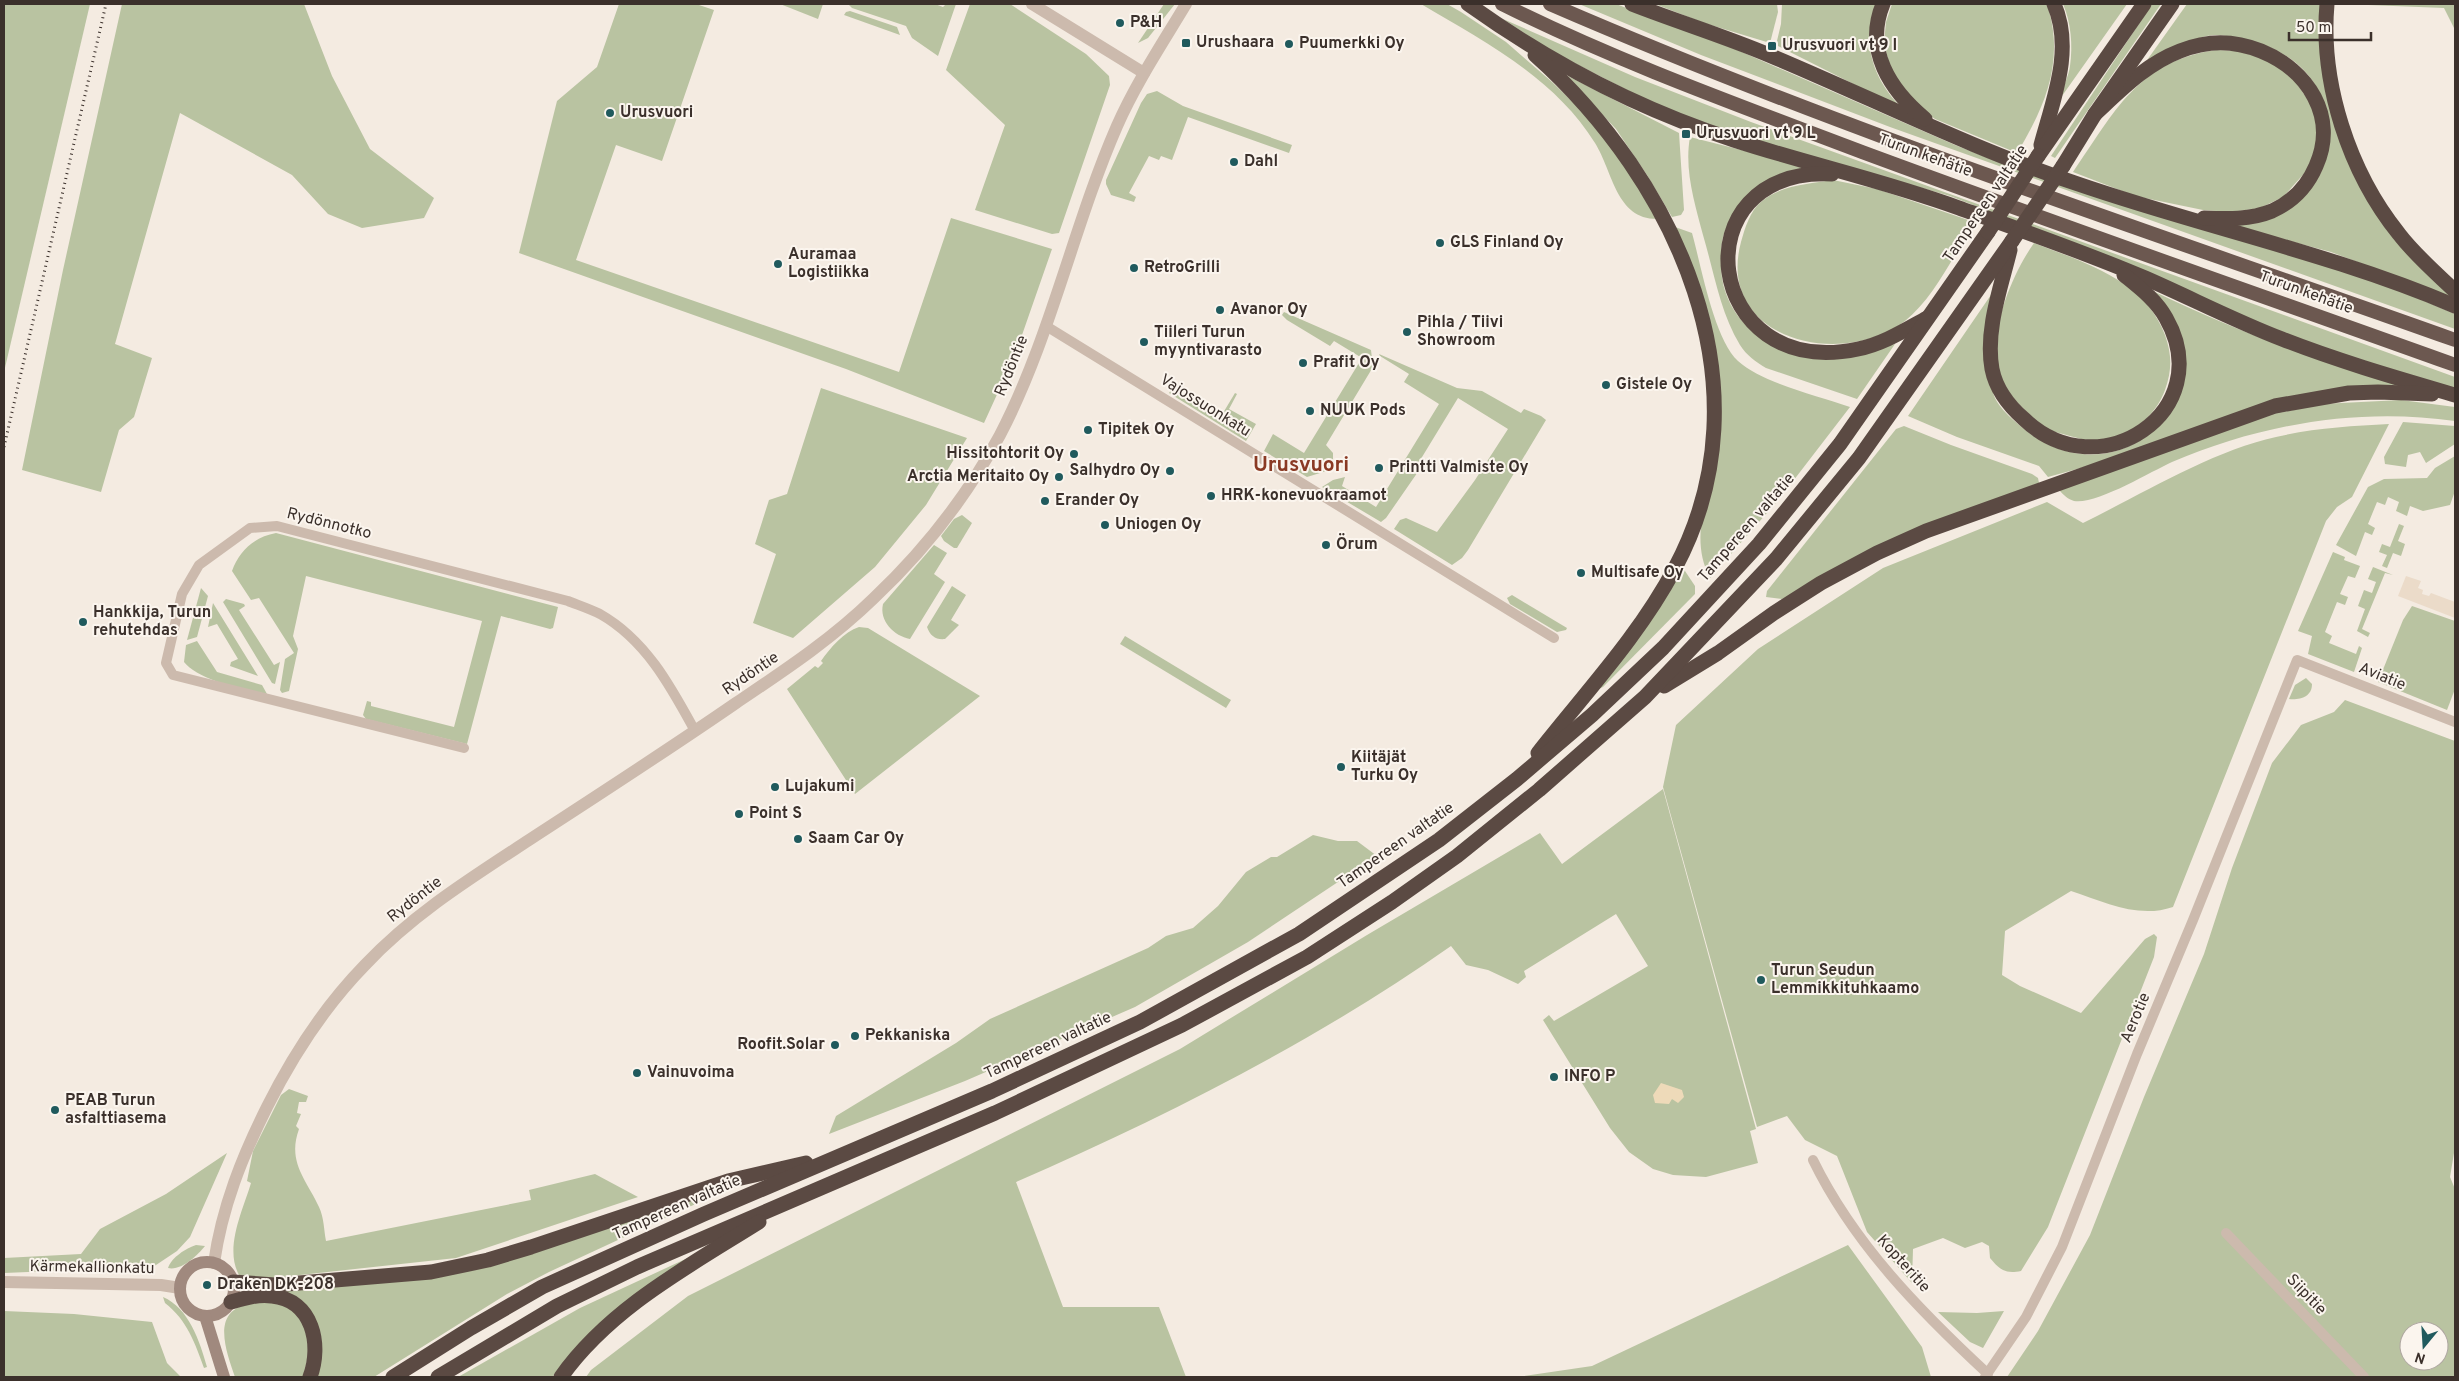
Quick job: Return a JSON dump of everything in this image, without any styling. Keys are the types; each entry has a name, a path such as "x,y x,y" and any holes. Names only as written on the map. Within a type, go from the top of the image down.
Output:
{"highway":[{"path":"1468,4 1511,34 1588,78 1650,109 1733,140 1958,207 2113,266 2285,340 2347,362 2455,395"},
{"name":"Turun kehätie","path":"1502,4 1646,69 1764,115 1925,175 2455,365"},
{"name":"Turun kehätie","path":"1550,4 1652,48 1871,131 2455,340"},
{"path":"1632,4 1769,55 1987,150 2076,184 2178,216 2327,258 2455,306"},
{"path":"1883,4 1878,24 1877,43 1885,72 1896,91 1935,128"},
{"path":"2038,156 2056,90 2062,55 2063,36 2054,4"},
{"name":"Tampereen valtatie","path":"394,1377 471,1328 542,1288 704,1214 992,1091 1140,1022 1291,938 1439,840 1517,779 1592,715 1662,648 1759,544 1840,444 1932,316 2038,156 2144,4"},
{"path":"438,1377 557,1306 637,1267 1080,1075 1182,1025 1307,957 1392,902 1457,856 1539,790 1645,697 1776,559 1859,458 2012,241 2063,166 2095,114 2172,4"},
{"path":"2327,4 2328,54 2334,96 2346,136 2361,173 2378,204 2399,235 2455,291"},
{"path":"1511,34 1561,79 1587,106 1630,160 1654,198 1679,251 1704,324 1714,385 1715,413 1706,488 1698,515 1676,567 1640,624 1517,779"},
{"path":"2095,114 2140,73 2180,51 2203,44 2225,42 2245,44 2273,56 2305,81 2319,104 2324,136 2319,161 2299,194 2279,207 2250,217 2224,219 2178,216"},
{"path":"1848,174 1810,174 1786,180 1767,189 1744,210 1734,226 1727,255 1730,285 1739,305 1755,325 1779,342 1799,349 1826,352 1856,350 1877,344 1932,316"},
{"path":"2012,241 1992,329 1991,352 1994,375 2004,396 2027,422 2049,437 2075,446 2095,448 2114,445 2139,434 2164,408 2174,392 2178,378 2178,348 2165,317 2150,297 2113,266"},
{"path":"1645,697 1718,653 1774,613 1821,583 1877,553 1935,528 2275,406 2348,393 2378,392 2455,395"},
{"path":"233,1282 276,1284 371,1278 440,1270 530,1247 728,1181 847,1154"},
{"path":"561,1377 584,1348 636,1303 705,1256 803,1194"},
{"path":"231,1302 255,1296 275,1296 299,1307 308,1318 314,1337 316,1354 310,1377"}],"main road":[{"path":"202,1262 214,1263 228,1272 233,1282 231,1302 222,1311 205,1316 191,1310 185,1304 180,1288 189,1268 202,1262"},
{"path":"205,1316 224,1377"}],"street":[{"path":"1032,4 1144,73"},
{"name":"Rydöntie","path":"214,1263 229,1195 250,1142 278,1086 301,1046 320,1017 349,982 394,937 430,906 815,650 874,599 924,547 965,494 988,457 1012,408 1046,326 1115,130 1144,73 1186,4"},
{"name":"Vajossuonkatu","path":"1046,326 1554,638"},
{"name":"Rydönnotko","path":"464,748 350,718 305,710 173,675 166,663 182,594 199,565 250,528 277,526 568,601 599,614 624,631 647,654 668,682 695,731"},
{"name":"Aviatie","path":"2297,660 2455,722"},
{"name":"Aerotie","path":"1986,1375 2026,1317 2062,1247 2137,1054 2297,660"},
{"name":"Kopteritie","path":"1813,1160 1838,1207 1874,1258 1986,1375"},
{"name":"Siipitie","path":"2226,1233 2364,1377"},
{"name":"Kärmekallionkatu","path":"4,1282 153,1285 180,1288"}],"green space":[{"path":"4,4 90,4 4,372"},
{"path":"122,4 304,4 332,76 370,149 434,198 424,218 362,228 328,214 292,175 180,113 115,344 152,358 134,417 119,430 101,492 22,470 63,270"},
{"path":"619,4 696,4 714,10 662,161 616,145 576,260 899,372 951,218 1052,249 1015,355 984,423 846,369 519,253 557,101 597,67"},
{"path":"780,4 823,4 818,19"},
{"path":"848,4 935,4 943,7 946,4 956,4 938,56 912,38 906,26 852,8"},
{"path":"970,4 1010,4 1086,54 1109,76 1110,85 1059,233 1052,234 975,210 1005,125 946,70"},
{"path":"1164,4 1175,4 1148,38 1138,43"},
{"path":"1421,4 1447,4 1461,12 1506,42 1552,82 1581,110 1623,162 1657,219 1643,217 1624,203 1617,192 1595,143 1579,120 1560,99 1517,63"},
{"path":"1579,4 1616,4 1735,49 1955,145 2006,165 2387,285 2455,314 2455,329 1890,127 1701,55"},
{"path":"1655,4 1777,4 1778,12 1770,43 1704,23"},
{"path":"1782,4 1876,4 1870,33 1873,61 1877,74 1884,86 1903,109 1776,45 1781,24"},
{"path":"1892,4 2047,4 2054,44 2050,82 2044,100 2017,153 1935,119 1920,108 1891,71 1884,43 1886,22"},
{"path":"2063,4 2127,4 2062,96 2071,58 2070,26"},
{"path":"2152,4 2161,4 2055,158 2051,156"},
{"path":"2187,4 2323,4 2345,149 2455,299 2331,252 2230,225 2249,224 2273,217 2296,202 2311,187 2322,170 2328,152 2329,130 2326,112 2314,83 2304,70 2278,51 2246,40 2216,35 2198,38 2145,63"},
{"path":"2343,4 2455,4 2455,30 2444,8"},
{"path":"850,11 897,27 900,35 844,15"},
{"path":"1503,19 1635,77 1751,122 2455,377 2455,389 2390,370 2279,332 2050,235 1950,196 1747,138 1660,107 1551,51"},
{"path":"2217,50 2237,51 2263,58 2291,75 2316,112 2317,145 2309,168 2283,197 2260,208 2231,212 2203,210 2135,196 2073,172 2116,110 2148,77 2167,65 2190,56"},
{"path":"1564,74 1679,133 1684,210 1681,215 1672,217 1616,129"},
{"path":"1157,91 1183,106 1292,145 1289,153 1188,117 1172,160 1161,156 1159,160 1149,156 1129,193 1136,197 1134,202 1111,195 1106,180 1141,103 1147,94"},
{"path":"1690,137 1812,168 1780,175 1762,185 1747,200 1725,231 1721,254 1723,282 1729,301 1740,318 1753,332 1788,352 1808,357 1838,358 1862,354 1895,344 1857,399 1766,368 1751,358 1740,345 1722,305 1694,199 1688,162"},
{"path":"1833,180 1877,189 1974,222 1935,288 1916,311 1905,321 1879,336 1849,343 1818,343 1789,336 1765,323 1747,302 1738,275 1744,231 1748,220 1761,202 1769,196 1786,189"},
{"path":"1675,227 1692,233 1715,319 1722,336 1738,361 1761,376 1850,407 1780,498 1710,578 1703,561 1701,526 1719,437 1718,383 1708,330"},
{"path":"2034,243 2092,266 2128,287 2143,300 2156,316 2165,335 2170,362 2165,390 2152,413 2139,425 2123,435 2108,440 2095,441 2076,438 2046,428 2039,424 2022,407 2004,383 1996,356 1999,322 2010,287"},
{"path":"1995,289 1992,380 1994,397 2007,414 2032,435 2064,451 2082,454 2104,454 2124,448 2143,439 2160,425 2173,408 2182,389 2186,369 2184,347 2175,324 2153,291 2216,320 2279,345 2409,387 2375,387 2048,477 2039,466 1957,437 1908,416"},
{"path":"1284,312 1371,350 1373,367 1326,445 1333,453 1333,469 1307,477 1264,451 1273,434 1304,453 1362,358 1334,341 1330,346 1287,320 1282,315"},
{"path":"1379,354 1457,388 1482,391 1521,413 1524,409 1546,420 1468,550 1462,558 1452,565 1394,529 1400,520 1406,518 1437,532 1475,480 1508,429 1458,398 1419,462 1422,466 1386,518 1381,522 1322,487 1333,480 1345,477 1342,486 1376,507 1439,404 1404,382 1409,374"},
{"path":"821,388 967,438 926,505 875,567 793,638 753,623 776,554 755,544 769,500 787,494"},
{"path":"1172,389 1220,418 1235,393 1237,394 1229,409 1256,424 1246,441 1169,393"},
{"path":"2401,400 2455,407 2455,421 2383,416 2311,422 2240,438 2206,449 2172,462 2123,487 2096,498 2074,501 2067,498 2059,490 2237,425 2279,413 2321,404"},
{"path":"2403,422 2455,426 2455,444 2426,463 2420,452 2408,455 2406,467 2385,464 2384,457"},
{"path":"2389,424 2352,497 2337,507 2326,521 2173,907 2147,911 2134,910 2122,908 2071,891 2005,931 2002,975 2020,986 2081,1013 2145,939 2154,934 2157,937 2154,957 2048,1227 2021,1271 2011,1272 1997,1266 1990,1258 1989,1246 1982,1242 1965,1248 1943,1238 1913,1249 1912,1283 1867,1232 1837,1156 1805,1140 1787,1116 1757,1127 1663,787 1676,725 1758,649 1883,568 2047,502 2083,523 2227,452 2276,437 2304,431"},
{"path":"1904,426 2032,474 2038,478 2039,483 1782,599 1766,597 1767,591 1896,429"},
{"path":"2455,456 2455,491 2450,505 2423,511 2410,506 2407,516 2396,511 2399,502 2388,497 2385,505 2377,502 2368,524 2375,528 2372,535 2365,532 2356,556 2336,545 2368,487 2384,479 2427,478 2435,468"},
{"path":"962,515 972,523 957,548 954,548 944,541 941,536 954,519"},
{"path":"2399,524 2404,526 2398,541 2405,544 2401,556 2393,553 2387,568 2382,566 2387,555 2379,552 2382,544 2390,547"},
{"path":"276,533 558,607 553,628 550,629 501,616 467,744 366,719 363,715 367,701 371,702 371,706 454,727 482,621 306,576 293,636 298,649 289,691 282,693 280,690 285,659 294,653 259,598 251,600 232,571 239,557 248,546 261,538"},
{"path":"934,545 947,553 934,574 945,582 910,639 898,635 889,627 883,616 883,604"},
{"path":"2333,552 2345,557 2344,560 2360,566 2355,578 2348,576 2340,594 2348,597 2345,605 2337,602 2325,632 2332,636 2329,643 2356,654 2359,646 2362,648 2354,672 2308,654 2312,636 2298,631"},
{"path":"2373,567 2393,575 2385,573 2362,629 2370,633 2368,637 2357,631 2365,609 2358,606 2364,590 2372,593 2376,582 2368,579"},
{"path":"1683,568 1695,586 1695,594 1603,687 1594,691"},
{"path":"952,586 966,595 951,620 959,625 945,639 939,639 930,633 927,627"},
{"path":"201,588 208,596 197,637 187,640"},
{"path":"1512,595 1567,628 1566,630 1557,632 1510,604 1507,598"},
{"path":"226,599 244,604 245,606 239,610 274,665 280,662 275,684 272,683 223,602"},
{"path":"213,603 258,676 230,666 231,662 238,659 217,624 208,627"},
{"path":"2412,606 2455,621 2455,689 2447,710 2378,682 2403,620"},
{"path":"859,627 868,628 980,696 855,794 787,689 815,666 818,668 823,663 821,661 838,641 853,629"},
{"path":"1125,636 1231,700 1226,708 1120,644"},
{"path":"197,641 217,672 262,685 267,694 210,679 191,668 184,662 186,645"},
{"path":"2306,678 2312,684 2308,695 2297,699 2289,699 2295,685"},
{"path":"2345,700 2455,741 2455,1147 2450,1177 2455,1189 2455,1377 2007,1377 2038,1331 2090,1235 2144,1097 2204,954 2232,868 2272,763 2301,725 2334,712"},
{"path":"1663,789 1756,1129 1750,1131 1758,1163 1706,1177 1673,1175 1653,1169 1629,1152 1610,1128 1543,1020 1549,1015 1554,1021 1648,966 1616,914 1524,971 1526,977 1518,984 1488,970 1466,965 1451,946 1347,1014 1240,1075 1129,1131 1016,1182 1063,1307 1159,1307 1186,1377 586,1377 591,1370 688,1296 1180,1049 1367,935 1540,833 1562,864"},
{"path":"1313,835 1338,841 1357,841 1377,856 1248,942 1135,1007 965,1081 829,1134 836,1116 956,1043 990,1019 1148,948 1166,936 1193,928 1218,906 1246,872 1271,857 1277,857"},
{"path":"289,1089 308,1096 306,1102 299,1102 297,1113 301,1114 296,1126 299,1129 295,1151 300,1170 321,1211 326,1241 531,1200 529,1190 595,1174 638,1197 456,1258 254,1280 239,1275 235,1264 233,1253 236,1229 251,1183 247,1181 253,1151 281,1095"},
{"path":"227,1153 190,1237 177,1251 153,1267 81,1264 52,1271 4,1273 4,1258 81,1254 100,1229 166,1194"},
{"path":"730,1188 549,1272 507,1294 374,1377 315,1377 320,1347 279,1288 405,1281"},
{"path":"196,1245 205,1246 183,1265 168,1268 179,1254"},
{"path":"1848,1245 1922,1347 1931,1377 1518,1377 1592,1366"},
{"path":"692,1256 580,1343 552,1377 458,1377 580,1308"},
{"path":"163,1297 172,1302 187,1317 201,1347 207,1367 204,1368 194,1341 185,1324 165,1303"},
{"path":"276,1302 294,1311 305,1325 308,1351 303,1377 235,1377 228,1357 224,1335 225,1324 229,1315 236,1308 248,1304"},
{"path":"4,1311 74,1314 152,1322 167,1363 181,1377 4,1377"},
{"path":"2004,1311 1983,1348 1970,1342 1938,1312 1977,1313"}],"sand":[{"path":"1661,1083 1682,1090 1684,1097 1678,1103 1672,1099 1669,1104 1655,1103 1653,1095"}],"shaded area":[{"path":"2406,576 2421,581 2418,588 2423,590 2422,594 2429,596 2431,593 2455,602 2455,618 2398,596"}],"railway":[{"path":"4,447 106,4"}],"place":[{"name":"P&H","path":"1120,23"},
{"name":"Urushaara","path":"1186,43"},
{"name":"Puumerkki Oy","path":"1289,44"},
{"name":"Urusvuori vt 9 I","path":"1772,46"},
{"name":"Urusvuori","path":"610,113"},
{"name":"Urusvuori vt 9 L","path":"1686,134"},
{"name":"Dahl","path":"1234,162"},
{"name":"GLS Finland Oy","path":"1440,243"},
{"name":"Auramaa Logistiikka","path":"778,264"},
{"name":"RetroGrilli","path":"1134,268"},
{"name":"Avanor Oy","path":"1220,310"},
{"name":"Pihla / Tiivi Showroom","path":"1407,332"},
{"name":"Tiileri Turun myyntivarasto","path":"1144,342"},
{"name":"Prafit Oy","path":"1303,363"},
{"name":"Gistele Oy","path":"1606,385"},
{"name":"NUUK Pods","path":"1310,411"},
{"name":"Tipitek Oy","path":"1088,430"},
{"name":"Hissitohtorit Oy","path":"1074,454"},
{"name":"Printti Valmiste Oy","path":"1379,468"},
{"name":"Salhydro Oy","path":"1170,471"},
{"name":"Arctia Meritaito Oy","path":"1059,477"},
{"name":"HRK-konevuokraamot","path":"1211,496"},
{"name":"Erander Oy","path":"1045,501"},
{"name":"Uniogen Oy","path":"1105,525"},
{"name":"Örum","path":"1326,545"},
{"name":"Multisafe Oy","path":"1581,573"},
{"name":"Hankkija, Turun rehutehdas","path":"83,622"},
{"name":"Kiitäjät Turku Oy","path":"1341,767"},
{"name":"Lujakumi","path":"775,787"},
{"name":"Point S","path":"739,814"},
{"name":"Saam Car Oy","path":"798,839"},
{"name":"Turun Seudun Lemmikkituhkaamo","path":"1761,980"},
{"name":"Pekkaniska","path":"855,1036"},
{"name":"Roofit.Solar","path":"835,1045"},
{"name":"Vainuvoima","path":"637,1073"},
{"name":"INFO P","path":"1554,1077"},
{"name":"PEAB Turun asfalttiasema","path":"55,1110"},
{"name":"Draken DK-208","path":"207,1285"}],"district":[{"name":"Urusvuori","path":"1301,465"}]}
